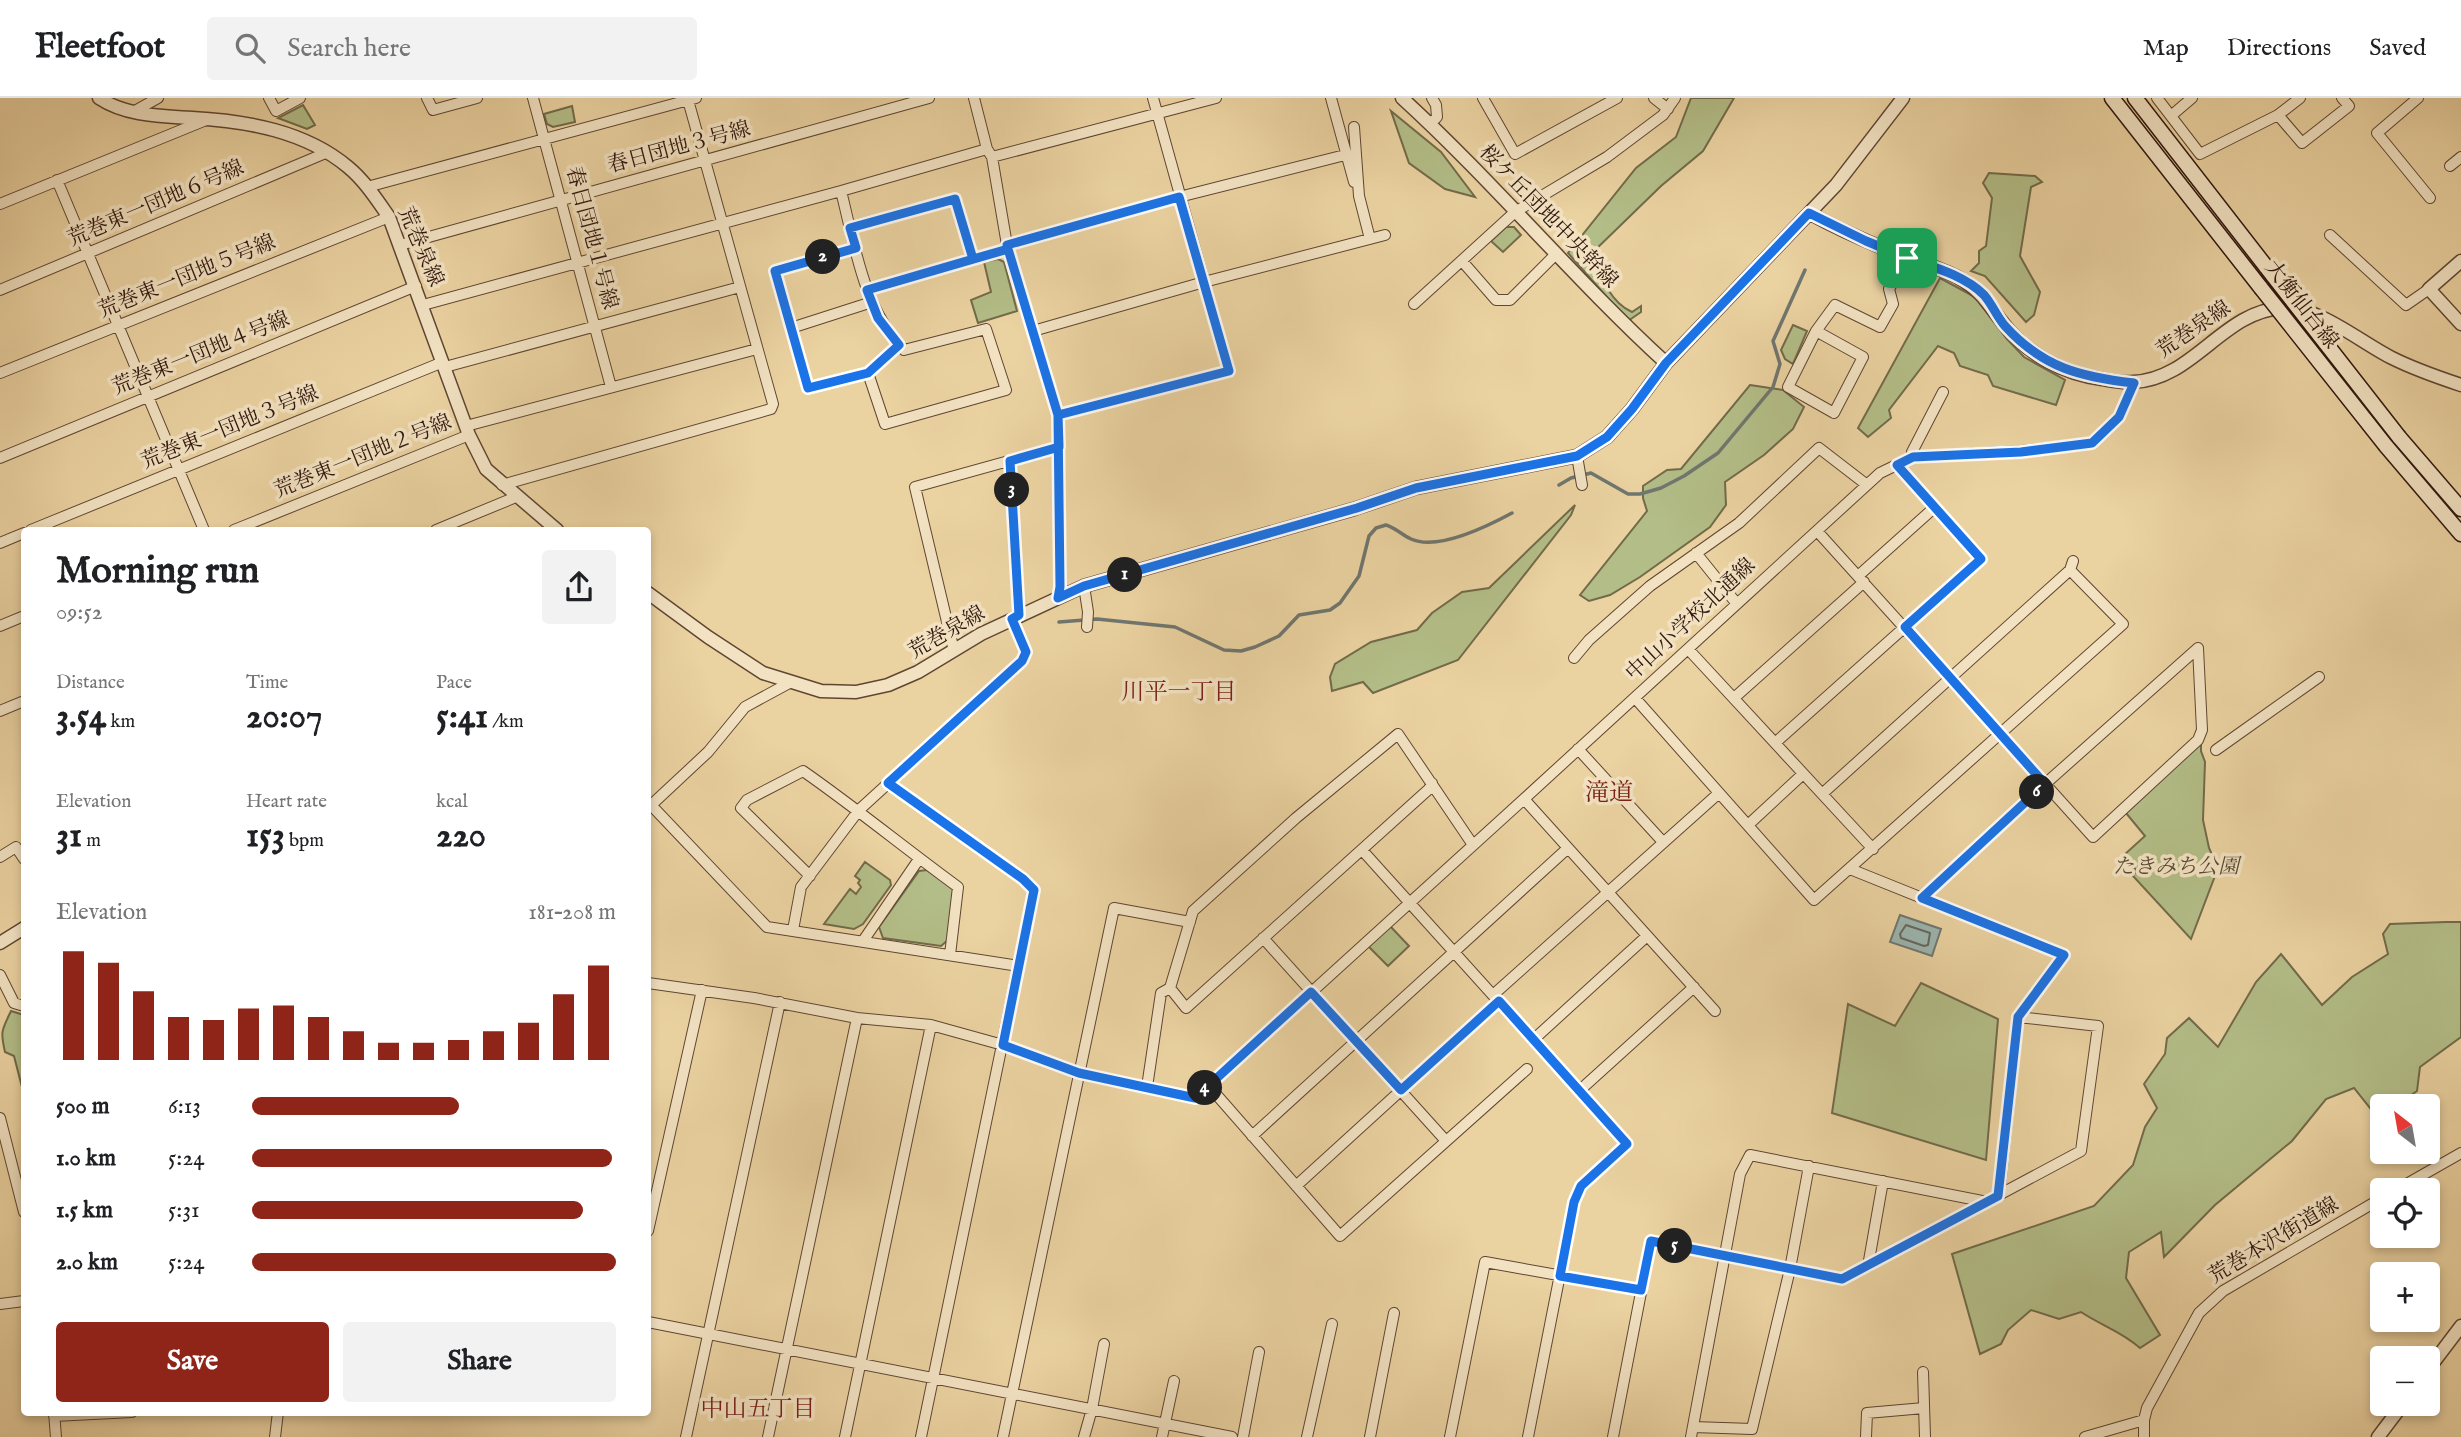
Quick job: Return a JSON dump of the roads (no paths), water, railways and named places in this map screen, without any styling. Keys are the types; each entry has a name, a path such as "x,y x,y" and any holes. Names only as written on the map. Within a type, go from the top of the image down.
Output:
{"main road":[{"name":"大衡仙台線","path":"2112,98 2385,446 2461,534"},
{"name":"大衡仙台線","path":"2135,98 2399,437 2461,509"}],"street":[{"name":"荒巻泉線","path":"99,98 109,104 151,116 209,119 260,126 303,139 349,168 390,217 467,430 486,469 553,527"},
{"path":"133,112 158,98"},
{"path":"269,98 276,111 300,98"},
{"path":"427,98 433,110 477,98"},
{"name":"春日団地１号線","path":"533,98 611,387"},
{"name":"春日団地３号線","path":"400,245 929,98"},
{"path":"974,98 990,153 1008,247 1058,415 1058,598"},
{"path":"1058,415 1229,371 1153,98"},
{"path":"423,305 841,191 1216,98"},
{"path":"1331,98 1370,239"},
{"name":"桜ケ丘団地中央幹線","path":"1402,98 1666,363"},
{"path":"1430,124 1437,117 1432,98"},
{"path":"1486,99 1514,154 1617,98"},
{"path":"1654,98 1668,109"},
{"path":"1414,304 1515,212 1607,157 1664,116 1675,98"},
{"path":"1809,213 1836,185 1903,98"},
{"path":"2157,98 2200,154 2278,115 2300,98"},
{"path":"2172,115 2192,98"},
{"path":"2278,115 2302,143 2349,106 2343,98"},
{"path":"2418,98 2376,133 2430,198"},
{"path":"367,187 692,99 705,161 773,404 771,409 502,485"},
{"path":"0,204 209,119"},
{"path":"1354,127 1359,196"},
{"name":"荒巻東一団地６号線","path":"0,290 327,152"},
{"path":"867,290 1179,197 1345,155"},
{"path":"2450,166 2461,157"},
{"path":"57,180 203,527"},
{"path":"841,191 867,290 878,318 899,345 904,350 986,329 1006,390 885,424 868,373"},
{"path":"850,228 955,199 973,259"},
{"name":"荒巻泉線","path":"651,595 763,673 821,691 856,692 888,685 918,673 981,634 1084,586 1357,508 1416,488 1578,462 1607,437 1666,363 1809,213 1866,241 1964,281 1983,295 2003,324 2024,346 2062,369 2099,379 2134,383 2160,376 2181,364 2245,317 2284,308 2309,312 2391,357 2430,375 2461,385"},
{"name":"荒巻東一団地５号線","path":"0,373 390,217"},
{"path":"1033,331 1204,282 1385,235"},
{"path":"2330,235 2406,305 2461,261"},
{"path":"856,248 775,271 808,388 868,373 899,345"},
{"path":"1462,261 1496,300 1510,300 1556,254"},
{"path":"1816,331 1863,357 1834,413 1788,387 1816,331 1835,305 1880,327 1893,304 1889,289 1907,258"},
{"name":"荒巻東一団地４号線","path":"0,458 416,286"},
{"name":"荒巻東一団地３号線","path":"38,527 444,365 740,287"},
{"path":"2429,289 2461,324"},
{"path":"791,328 872,302"},
{"name":"荒巻東一団地２号線","path":"241,527 467,430 611,387 757,349"},
{"name":"中山小学校北通線","path":"1208,1085 1880,473 1913,457 2021,452 2092,443 2119,417 2134,383"},
{"path":"1913,457 1912,452 1943,392"},
{"path":"954,651 915,487 1059,447"},
{"path":"1574,658 1589,640 1650,586 1739,523 1819,448 1867,485"},
{"path":"793,930 802,887 859,810 1022,661 1026,652 1016,617 1010,461"},
{"path":"1578,462 1582,485"},
{"path":"1775,743 1981,559 1897,465"},
{"path":"443,527 516,497"},
{"path":"1734,698 1935,507"},
{"path":"1817,531 1905,627 2045,784 2093,837 2198,740 2202,730 2198,648 2045,784 1922,898"},
{"path":"0,543 21,534"},
{"path":"1696,553 1737,604"},
{"path":"1635,698 1814,900 2123,624 2071,565 1822,794"},
{"path":"1084,586 1087,627"},
{"path":"0,626 21,617"},
{"path":"1688,649 1872,849"},
{"path":"2216,750 2319,677"},
{"path":"651,805 708,751 745,707 790,682"},
{"path":"0,711 21,702"},
{"path":"1147,1087 1161,993 1170,988 1193,911 1296,818 1398,734 1473,845"},
{"path":"1578,749 1663,842"},
{"path":"810,876 741,808 747,800 803,771 859,810 958,887 950,955"},
{"path":"1748,825 1803,774"},
{"path":"888,783 1023,879 1034,890 921,1437"},
{"path":"1170,988 1186,1008 1429,789 1432,783"},
{"path":"1296,1186 1401,1090 1608,892 1719,793"},
{"path":"1524,799 1715,1011"},
{"path":"651,809 767,927 1020,966"},
{"path":"0,857 16,847 21,854"},
{"path":"1252,1136 1568,848"},
{"path":"1362,850 1627,1144 1581,1186 1574,1202 1528,1437"},
{"path":"863,941 919,859"},
{"path":"1850,869 2064,955 2018,1017 1998,1196"},
{"path":"1003,1437 1114,908 1189,922"},
{"path":"0,943 21,930"},
{"path":"1533,1040 1647,936"},
{"path":"1264,938 1446,1141"},
{"path":"0,975 14,1003 21,1005"},
{"path":"651,983 857,1018 931,1025 1003,1045 1079,1073 1195,1098 1208,1085 1340,1236 1527,1069"},
{"path":"1579,1091 1693,987"},
{"path":"651,1218 702,990"},
{"path":"686,1437 780,1003"},
{"path":"1613,1437 1651,1241 1842,1279 2081,1151 2098,1026 2018,1017"},
{"path":"768,1437 857,1018"},
{"path":"845,1437 931,1025"},
{"path":"0,1118 21,1200"},
{"path":"2417,1178 2461,1153"},
{"path":"1809,1166 1790,1269 1752,1429 1692,1432 1727,1256 1740,1174 1750,1156 1809,1166 1987,1202"},
{"path":"1868,1266 1883,1181"},
{"name":"荒巻本沢街道線","path":"2144,1437 2147,1408 2199,1313 2223,1291 2370,1205"},
{"path":"1450,1437 1485,1262 1641,1290"},
{"path":"0,1304 21,1301"},
{"path":"1370,1437 1394,1312"},
{"path":"651,1323 1232,1437"},
{"path":"1307,1437 1332,1324"},
{"path":"2440,1354 2461,1326"},
{"path":"1084,1437 1104,1344"},
{"path":"1243,1437 1259,1352"},
{"path":"1923,1372 1925,1437"},
{"path":"1162,1437 1174,1381"},
{"path":"1866,1437 1867,1413 1924,1408"},
{"path":"54,1416 56,1437"},
{"path":"275,1437 278,1416"},
{"path":"2378,1437 2394,1416"},
{"path":"2085,1437 2144,1420"}],"water":[{"path":"1900,915 1941,929 1932,956 1890,942"}],"waterway":[{"path":"1559,485 1571,478 1591,473 1628,494 1640,494 1661,488 1684,476 1718,453 1773,387 1780,364 1773,341 1805,270"},
{"path":"1059,622 1097,619 1175,627 1224,650 1241,651 1279,636 1299,615 1330,610 1340,603 1359,576 1369,536 1376,528 1386,525 1411,539 1435,542 1463,535 1512,513"}],"district":[{"name":"川平一丁目","path":"1179,692"},
{"name":"滝道","path":"1609,793"},
{"name":"中山五丁目","path":"758,1409"}],"park label":[{"name":"たきみち公園","path":"2176,867"}]}
